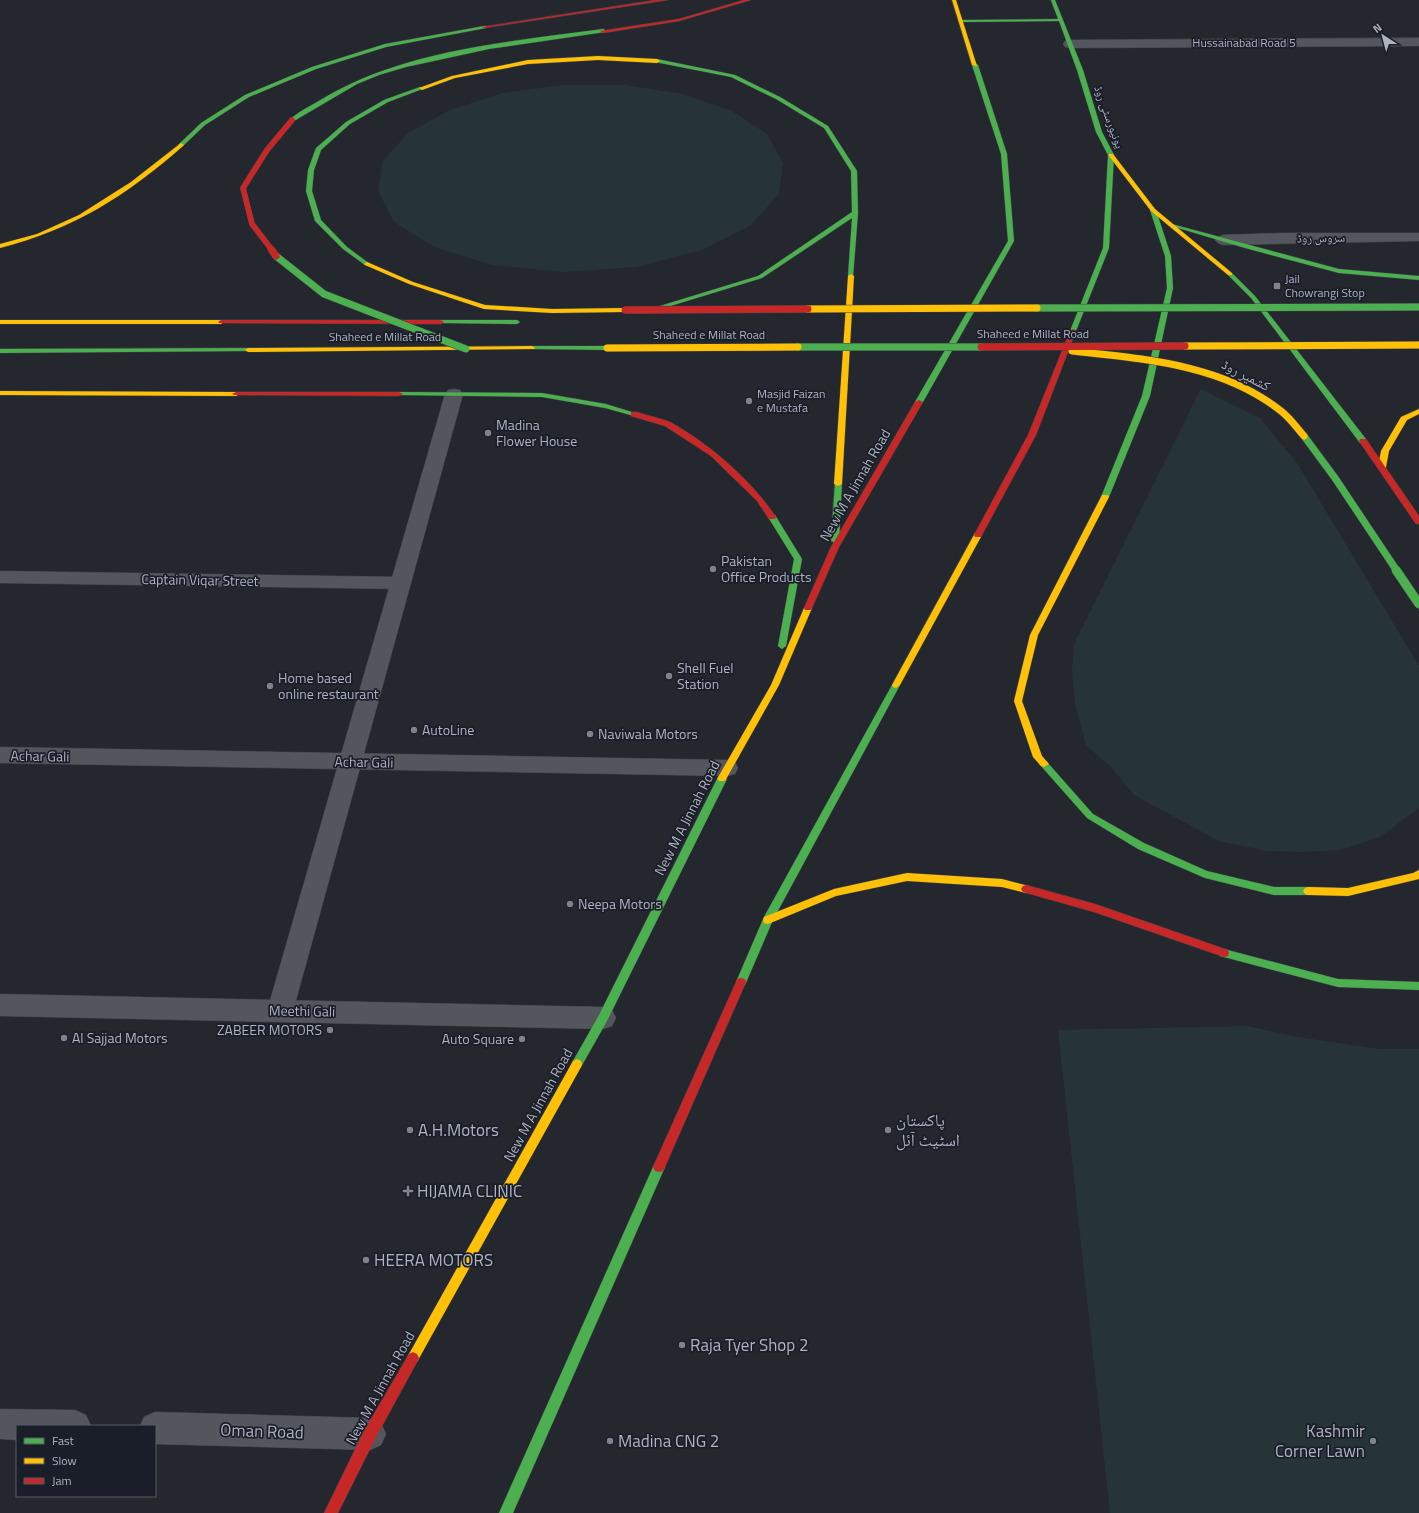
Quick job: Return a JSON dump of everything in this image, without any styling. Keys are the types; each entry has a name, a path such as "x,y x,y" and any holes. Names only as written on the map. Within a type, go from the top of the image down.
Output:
{"main road":[{"path":"0,246 44,233 105,203 160,164 203,124 247,96 314,68 385,46 440,35 666,0"},
{"path":"466,349 324,294 277,258 252,224 243,188 266,150 292,120 329,96 376,74 446,55 564,36 679,20 749,0"},
{"path":"954,0 962,21 1060,20"},
{"name":"یونیورسٹی روڈ","path":"768,920 1032,435 1106,248 1111,155 1099,132 1080,70 1053,0"},
{"name":"New M A Jinnah Road","path":"331,1513 370,1434 603,1018 727,768 774,685 835,547 1011,242 1004,154 962,21"},
{"name":"Shaheed e Millat Road","path":"835,547 854,213 854,171 826,127 778,98 733,76 661,61 598,58 528,62 454,77 386,101 348,123 318,149 311,170 309,191 318,221 345,248 372,267 411,283 484,307 552,311 625,310 1419,307"},
{"path":"1111,155 1153,210 1220,265 1253,297 1361,437 1419,522"},
{"path":"1153,210 1168,256 1170,288 1146,396 1104,497 1034,635 1018,701 1038,757 1090,816 1140,846 1205,874 1274,891 1348,892 1416,876 1419,874"},
{"path":"618,320 760,277 854,213"},
{"path":"1170,224 1223,240 1339,271 1419,278"},
{"path":"0,322 527,322"},
{"name":"Shaheed e Millat Road","path":"0,351 1419,345"},
{"name":"کشمیر روڈ","path":"1032,346 1162,362 1211,373 1258,393 1294,422 1335,478 1419,604"},
{"path":"0,393 542,395 606,406 668,424 714,454 760,499 798,559 774,685"},
{"path":"1382,467 1385,451 1404,419 1419,411"},
{"path":"506,1513 768,920 834,893 907,877 1002,882 1095,908 1236,956 1338,983 1419,986"}],"street":[{"name":"Hussainabad Road 5","path":"1069,44 1419,42"},
{"name":"سروس روڈ","path":"1223,240 1419,237"},
{"path":"280,1010 454,394"},
{"name":"Captain Viqar Street","path":"0,577 400,583"},
{"name":"Achar Gali","path":"0,755 727,768"},
{"name":"Meethi Gali","path":"0,1005 603,1018"},
{"path":"0,1424 37,1425"},
{"name":"Oman Road","path":"156,1428 370,1434"}],"shaded area":[{"path":"564,85 625,85 683,94 732,111 767,134 783,163 779,194 751,225 702,250 636,267 563,272 492,265 434,247 394,222 378,191 383,161 408,133 450,110 503,93"},
{"path":"1201,389 1260,418 1297,463 1419,666 1419,808 1380,837 1340,850 1300,852 1267,851 1219,841 1134,795 1111,767 1086,745 1075,704 1072,670 1074,644"},
{"path":"1248,1026 1297,1037 1380,1049 1419,1049 1419,1513 1110,1513 1058,1030"}],"traffic: fast":[{"path":"1053,0 1080,70 1099,132 1111,155 1106,248 1073,331"},
{"path":"962,21 1060,20"},
{"path":"181,145 203,124 247,96 314,68 385,46 484,27"},
{"path":"292,120 333,94 377,74 461,52 603,31"},
{"path":"657,61 733,76 778,98 826,127 854,171 855,213 851,276"},
{"path":"919,402 1011,241 1004,154 975,65"},
{"path":"367,264 345,248 318,221 309,191 311,170 318,149 348,123 386,101 422,88"},
{"path":"1105,497 1146,396 1170,288 1168,256 1153,210"},
{"path":"652,310 760,277 855,213"},
{"path":"1170,224 1247,247 1339,271 1419,278"},
{"path":"276,256 324,294 466,349"},
{"path":"1230,274 1253,297 1363,441"},
{"path":"1037,308 1419,307"},
{"path":"441,322 517,322"},
{"path":"798,347 981,347"},
{"path":"532,348 607,348"},
{"path":"0,351 248,350"},
{"path":"399,394 542,395 606,406 634,414"},
{"path":"1304,436 1335,478 1419,604"},
{"path":"835,541 838,484"},
{"path":"772,517 798,559 782,646"},
{"path":"741,982 768,920 896,685"},
{"path":"1044,764 1090,816 1141,846 1205,874 1274,891 1308,891"},
{"path":"577,1064 603,1018 722,779"},
{"path":"1224,953 1338,983 1419,986"},
{"path":"506,1513 659,1167"}],"traffic: slow":[{"path":"954,0 975,65"},
{"path":"422,88 454,77 528,62 598,58 657,61"},
{"path":"0,246 39,235 63,225 99,206 134,183 181,145"},
{"path":"1111,155 1153,210 1230,274"},
{"path":"367,264 411,283 484,307 552,311 625,310"},
{"path":"838,484 851,276"},
{"path":"808,309 1037,308"},
{"path":"0,322 221,322"},
{"path":"1185,346 1419,345"},
{"path":"607,348 798,347"},
{"path":"248,350 532,348"},
{"path":"1072,351 1167,363 1198,370 1229,380 1257,394 1282,412 1304,436"},
{"path":"0,393 236,394"},
{"path":"1382,467 1385,451 1404,419 1419,411"},
{"path":"1044,764 1038,757 1018,701 1034,635 1105,497"},
{"path":"896,685 978,535"},
{"path":"722,779 775,685 808,608"},
{"path":"1308,891 1348,892 1416,876 1419,874"},
{"path":"768,920 834,893 907,877 1002,883 1026,889"},
{"path":"413,1358 577,1064"}],"traffic: jam":[{"path":"484,27 666,0"},
{"path":"603,31 679,20 749,0"},
{"path":"276,256 252,224 243,188 267,150 292,120"},
{"path":"625,310 808,309"},
{"path":"221,322 441,322"},
{"path":"978,535 1032,435 1073,331"},
{"path":"981,347 1185,346"},
{"path":"236,394 399,394"},
{"path":"808,608 835,547 919,402"},
{"path":"634,414 668,424 714,454 760,499 772,517"},
{"path":"1363,441 1419,522"},
{"path":"1026,889 1095,908 1224,953"},
{"path":"659,1167 741,982"},
{"path":"331,1513 370,1434 413,1358"}],"place":[{"name":"Jail Chowrangi Stop","path":"1277,286"},
{"name":"Masjid Faizan e Mustafa","path":"749,401"},
{"name":"Madina Flower House","path":"488,433"},
{"name":"Pakistan Office Products","path":"713,569"},
{"name":"Shell Fuel Station","path":"669,676"},
{"name":"Home based online restaurant","path":"270,686"},
{"name":"AutoLine","path":"414,730"},
{"name":"Naviwala Motors","path":"590,734"},
{"name":"Neepa Motors","path":"570,904"},
{"name":"ZABEER MOTORS","path":"330,1030"},
{"name":"Al Sajjad Motors","path":"64,1038"},
{"name":"Auto Square","path":"522,1039"},
{"name":"A.H.Motors","path":"410,1130"},
{"name":"پاکستان اسٹیٹ آئل","path":"888,1130"},
{"name":"HIJAMA CLINIC","path":"408,1191"},
{"name":"HEERA MOTORS","path":"366,1260"},
{"name":"Raja Tyer Shop 2","path":"682,1345"},
{"name":"Madina CNG 2","path":"610,1441"},
{"name":"Kashmir Corner Lawn","path":"1373,1441"}]}
